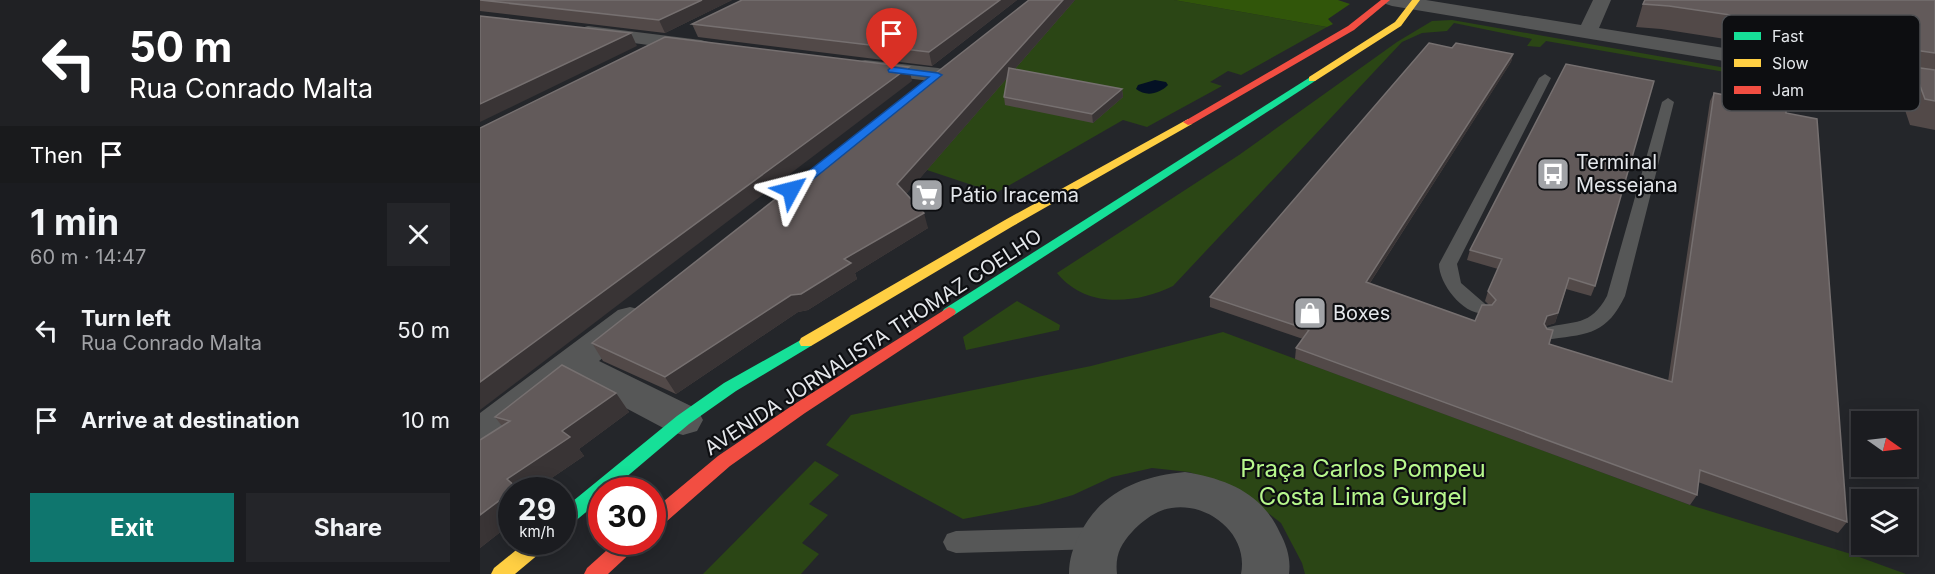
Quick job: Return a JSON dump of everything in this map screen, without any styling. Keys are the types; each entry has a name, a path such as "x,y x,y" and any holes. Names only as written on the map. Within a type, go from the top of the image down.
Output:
{"main road":[{"name":"AVENIDA JORNALISTA THOMAZ COELHO","path":"576,509 683,420 730,387 1009,223 1288,66 1351,28 1386,0"},
{"name":"AVENIDA JORNALISTA THOMAZ COELHO","path":"666,510 724,461 799,409 1398,24 1415,2"},
{"path":"501,574 524,555"},
{"path":"594,574 615,555"}],"street":[{"path":"1392,0 1722,55"},
{"path":"1587,33 1602,0"},
{"path":"635,58 698,26"},
{"path":"573,30 725,49"},
{"path":"909,98 963,55"},
{"path":"843,64 938,75"},
{"path":"1920,87 1935,89"},
{"path":"480,435 647,304"},
{"path":"572,363 683,420"},
{"path":"1097,556 1116,516 1138,500 1162,492 1188,490 1212,494 1234,506 1251,522 1263,544 1265,574"}],"lane":[{"path":"1482,309 1453,287 1447,274 1448,264 1545,78"},
{"path":"1552,333 1585,328 1603,320 1616,296 1668,102"},
{"path":"956,542 1097,556"}],"green space":[{"path":"1071,0 1174,0 1327,27 1241,75 1228,71 1210,82 1222,86 1147,127 1123,120 996,193 906,163"},
{"path":"1174,0 1338,0 1350,4 1328,19 1333,24 1327,27"},
{"path":"1452,20 1722,67 1722,71 1546,41 1540,47 1527,46 1532,39 1454,23 1447,31 1422,33 1402,42 1173,286 1143,297 1112,300 1082,293 1069,285 1057,273 1239,155 1397,42 1432,21"},
{"path":"1017,301 1060,325 1059,330 966,350 963,337"},
{"name":"Praça Carlos Pompeu Costa Lima Gurgel","path":"1223,332 1690,505 1851,554 1906,574 1305,574 1302,563 1281,523 1237,489 1189,472 1152,468 1112,477 1073,495 1038,505 963,519 826,445 851,415 1091,366"},
{"path":"815,461 839,475 809,504 828,515 802,543 819,554 801,574 703,574"}],"water":[{"path":"1155,80 1166,82 1168,85 1161,91 1152,93 1144,93 1136,89 1138,85"}],"building":[{"path":"480,0 702,0 659,20"},
{"path":"742,0 1000,0 929,52 692,24"},
{"path":"1029,0 1063,0 897,184 924,213 844,259 851,263 801,294 791,295 665,377 592,343"},
{"path":"1645,0 1935,0 1935,53 1920,51 1920,15 1730,15 1643,4"},
{"path":"480,16 631,33 480,104"},
{"path":"665,37 909,67 480,382 480,128"},
{"path":"1429,43 1452,48 1456,43 1513,54 1366,282 1475,321 1482,305 1492,305 1496,300 1488,291 1502,259 1470,250 1566,64 1654,81 1595,286 1569,278 1558,313 1547,316 1544,324 1547,329 1553,330 1549,344 1672,382 1714,93 1722,95 1722,111 1786,111 1786,113 1817,119 1847,522 1700,470 1697,495 1296,348 1309,330 1210,297"},
{"path":"1009,68 1122,89 1092,114 1004,97"},
{"path":"1920,68 1935,70 1935,101 1925,99 1920,86"},
{"path":"562,365 616,393 562,431 570,437 510,477 498,477 498,502 480,515 480,440 510,421 495,417"}],"traffic: fast":[{"path":"949,312 1312,79"},
{"path":"576,509 683,420 730,387 806,342"}],"traffic: slow":[{"path":"1312,79 1398,24 1416,0"},
{"path":"806,342 1009,223 1188,122"},
{"path":"501,574 524,555"}],"traffic: jam":[{"path":"1188,122 1351,28 1386,0"},
{"path":"666,510 724,461 799,409 949,312"},
{"path":"594,574 615,555"}],"place":[{"name":"Terminal Messejana","path":"1553,174"},
{"name":"Pátio Iracema","path":"927,195"},
{"name":"Boxes","path":"1310,313"}],"route":[{"path":"791,190 938,75 892,70"}]}
